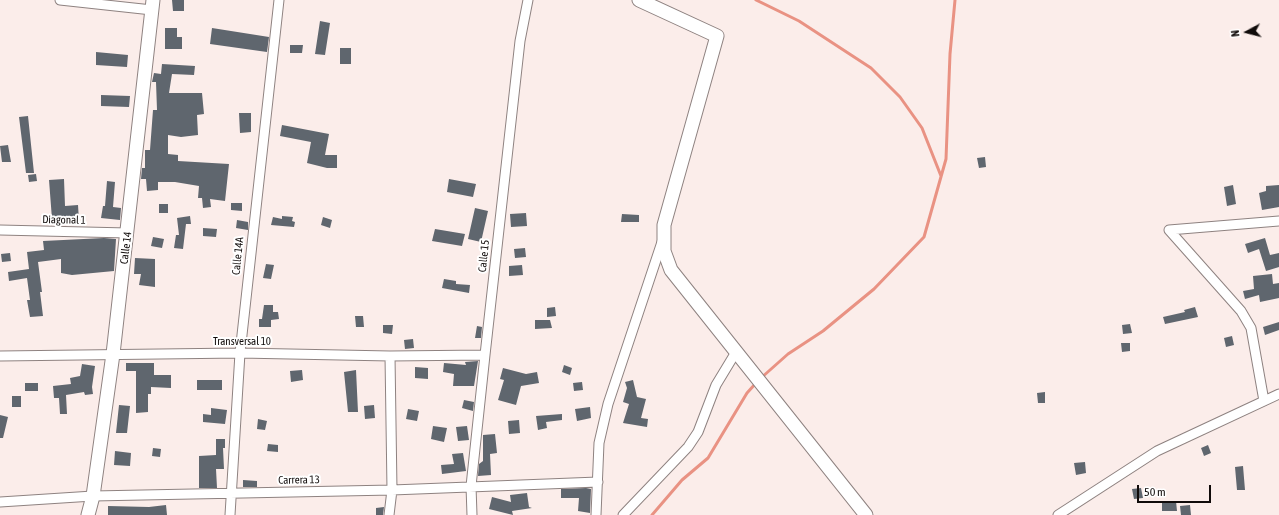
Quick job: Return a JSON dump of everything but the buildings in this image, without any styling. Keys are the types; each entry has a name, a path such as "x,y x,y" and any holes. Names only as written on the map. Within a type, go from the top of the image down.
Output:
{"street":[{"path":"60,0 153,5"},
{"name":"Calle 14A","path":"230,515 240,353 279,0"},
{"name":"Calle 15","path":"472,515 472,486 485,355 520,41 528,0"},
{"path":"638,0 717,36 664,225 664,251 671,270 866,515"},
{"name":"Calle 14","path":"93,496 128,233 153,5"},
{"path":"1264,401 1251,328 1241,311 1169,230 1279,221"},
{"name":"Diagonal 1","path":"0,230 128,233"},
{"path":"596,515 599,443 608,404 664,235"},
{"path":"623,515 688,447 698,432 716,385 736,352"},
{"name":"Transversal 10","path":"0,356 240,353 390,356 485,355"},
{"path":"389,515 392,490 390,356"},
{"path":"1058,515 1157,451 1279,394"},
{"name":"Carrera 13","path":"0,502 93,496 392,490 598,482"},
{"path":"88,515 93,496"},
{"path":"93,496 94,515"}],"waterway":[{"path":"756,0 799,21 871,68 900,97 922,128 941,176"},
{"path":"761,378 788,354 823,331 874,289 924,237 946,159 950,54 955,0"},
{"path":"652,515 682,480 708,458 747,393 756,383"}]}
